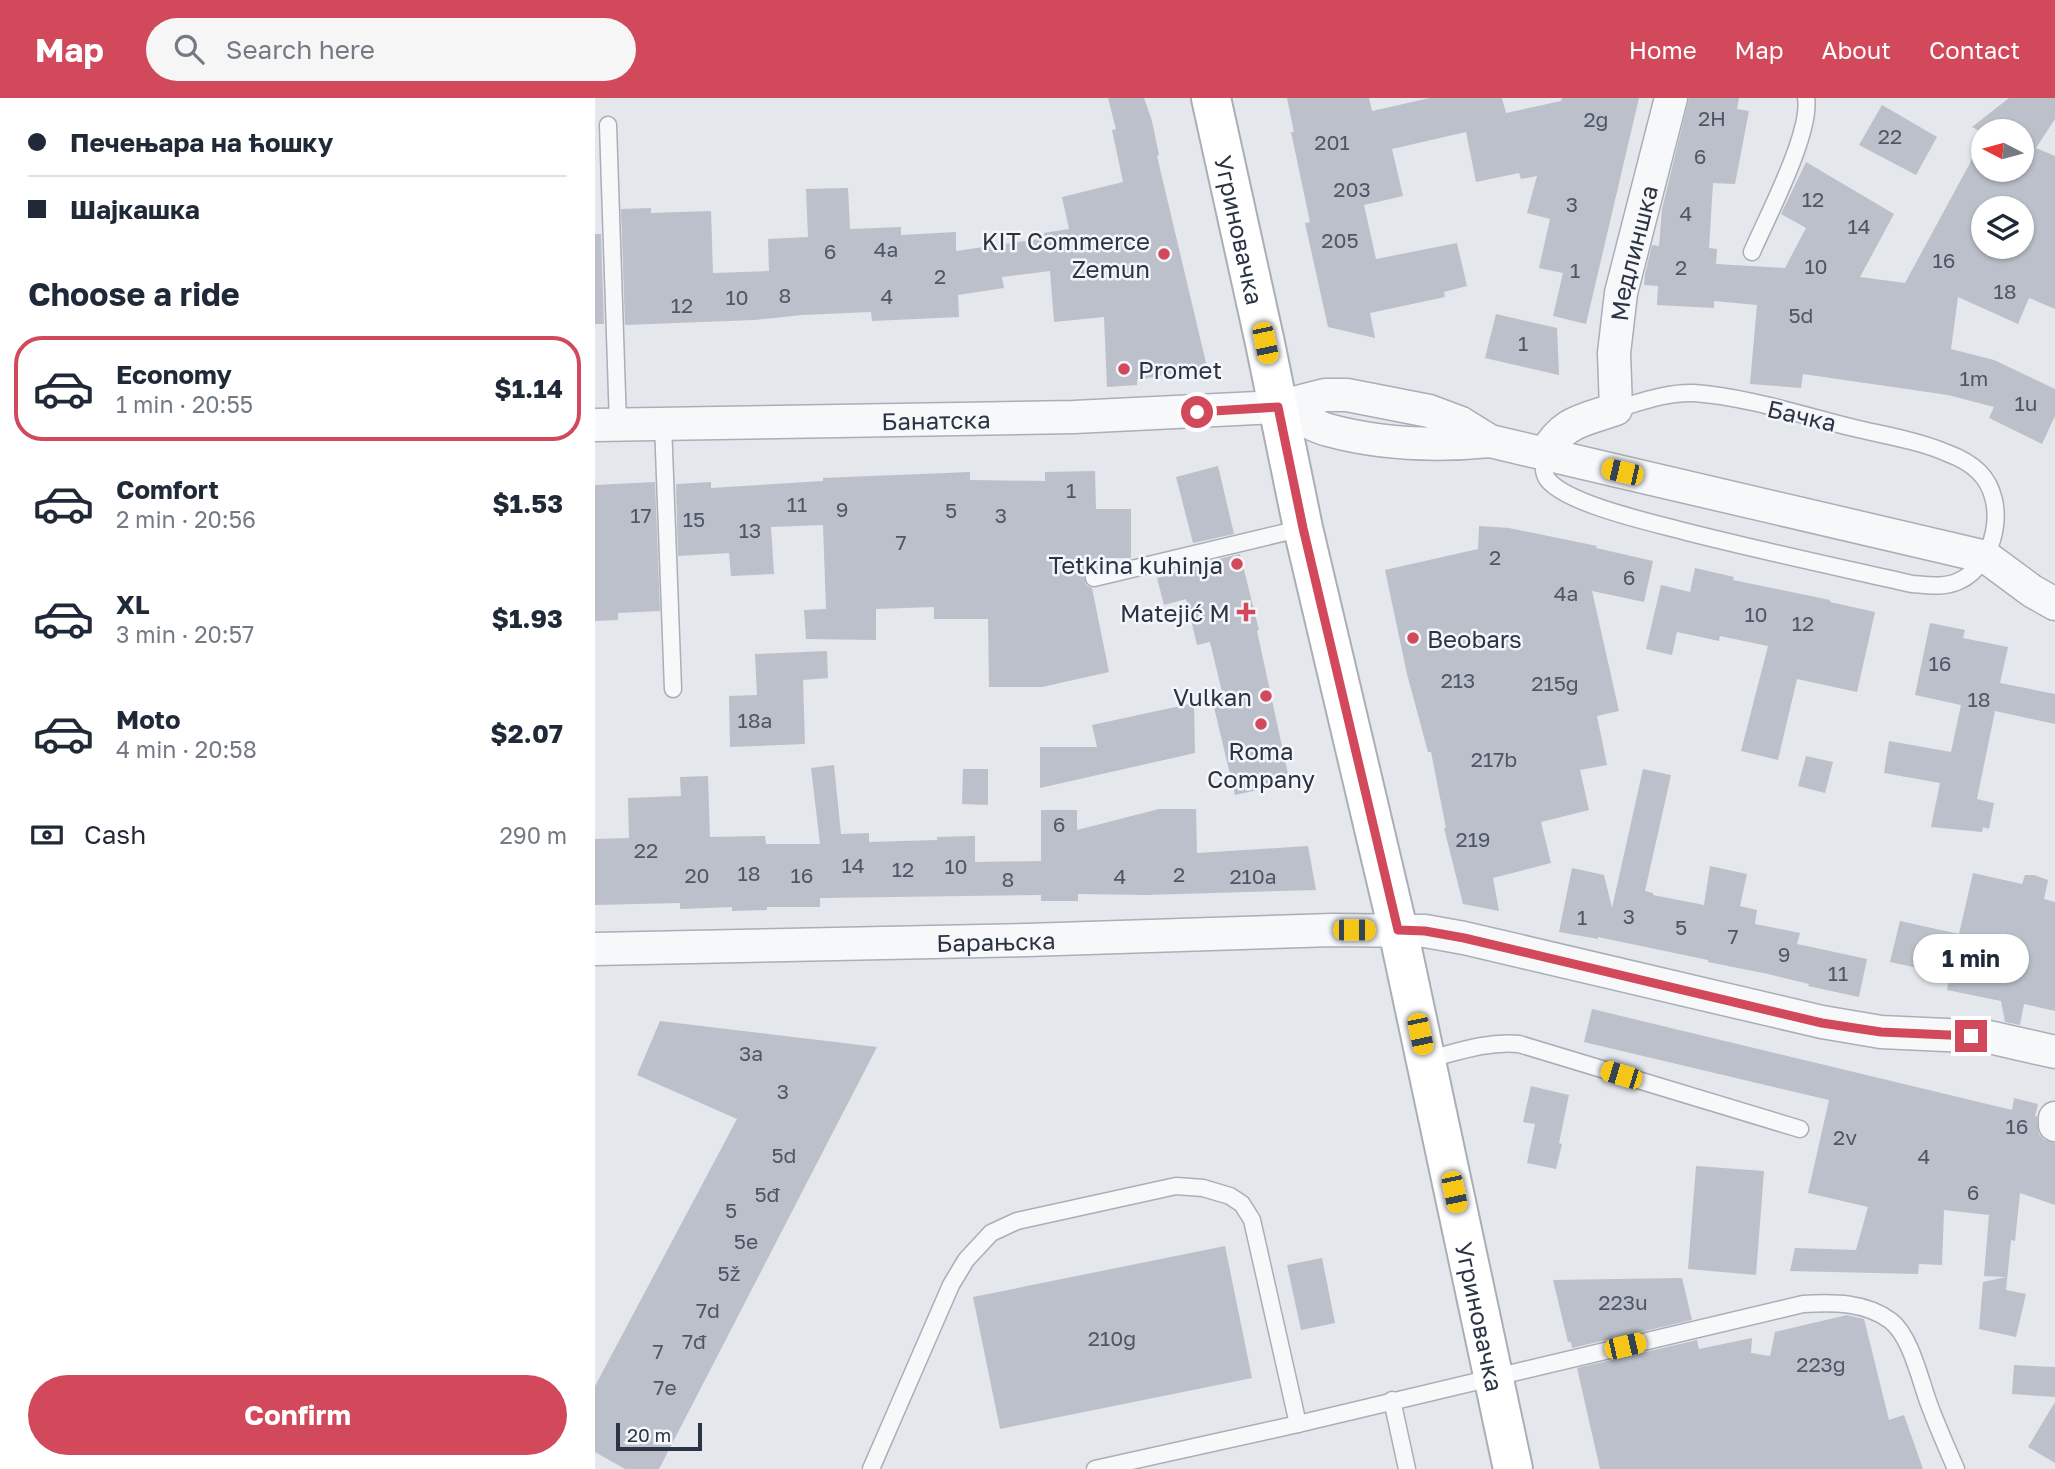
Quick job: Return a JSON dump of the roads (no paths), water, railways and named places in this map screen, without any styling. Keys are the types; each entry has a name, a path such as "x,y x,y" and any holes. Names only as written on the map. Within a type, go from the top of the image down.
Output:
{"main road":[{"name":"Угриновачка","path":"1212,98 1303,528 1398,930 1513,1469"}],"street":[{"name":"Медлиншка","path":"1616,409 1614,353 1621,293 1671,98"},
{"name":"Банатска","path":"606,425 1074,417 1278,407"},
{"path":"1278,407 1325,429 1350,435 1423,444 1452,445 1490,441 1986,557 2032,591 2055,604"},
{"name":"Бачка","path":"1545,454 1563,429 1616,409"},
{"name":"Барањска","path":"595,949 1425,931 1822,1023 1881,1032 1989,1037 2055,1052"},
{"path":"2055,1118 2055,1125"}],"lane":[{"path":"1752,252 1803,134 1808,106 1806,98"},
{"path":"606,425 608,125"},
{"name":"Бачка","path":"1616,409 1671,394 1694,393 1800,414 1945,452 1970,464 1979,472 1994,498 1994,529 1986,557"},
{"path":"663,424 673,689"},
{"path":"1545,454 1545,478 1553,486 1587,502 1616,513 1760,550 1912,584 1934,586 1959,581 1973,572 1986,557"},
{"path":"1094,578 1303,528"},
{"path":"1426,1060 1486,1044 1519,1044 1800,1129"},
{"path":"871,1469 951,1285 967,1260 991,1233 1017,1221 1176,1186 1203,1188 1230,1195 1242,1204 1252,1220 1298,1424"},
{"path":"1095,1469 1298,1424 1803,1304 1830,1302 1867,1308 1893,1322 1908,1344 1956,1469"},
{"path":"1392,1400 1407,1469"}],"place":[{"name":"KIT Commerce Zemun","path":"1164,254"},
{"name":"Promet","path":"1124,369"},
{"name":"Tetkina kuhinja","path":"1237,564"},
{"name":"Matejić M","path":"1246,612"},
{"name":"Beobars","path":"1413,638"},
{"name":"Vulkan","path":"1266,696"},
{"name":"Roma Company","path":"1261,724"}]}
